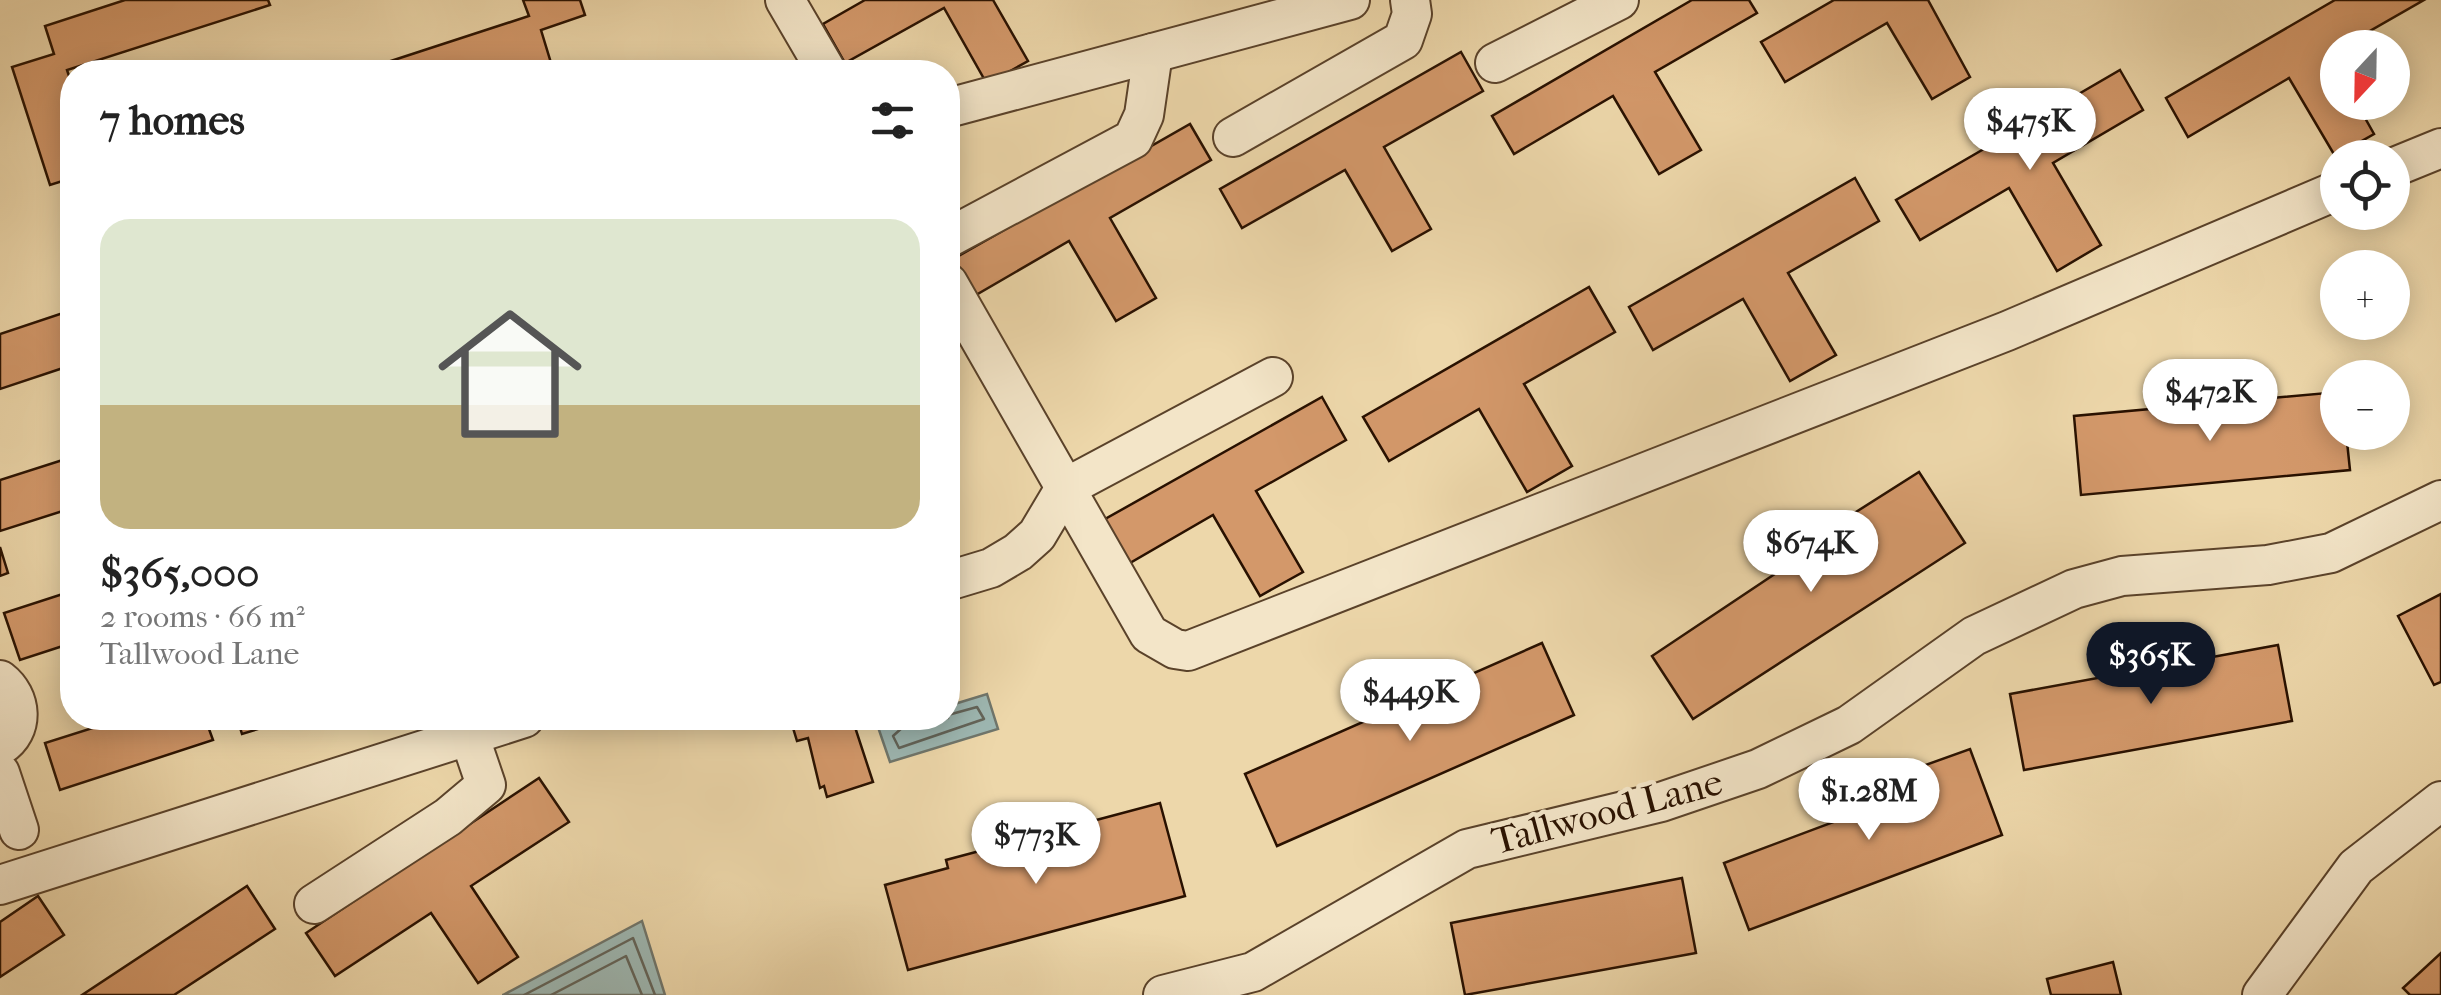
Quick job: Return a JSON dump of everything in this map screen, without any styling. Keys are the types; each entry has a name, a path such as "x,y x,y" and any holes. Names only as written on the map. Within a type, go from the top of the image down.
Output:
{"street":[{"path":"785,0 819,60"},
{"path":"960,105 1350,0"},
{"path":"1233,137 1403,40 1412,14 1410,0"},
{"path":"1495,63 1619,0"},
{"path":"960,231 1132,138 1144,115 1153,53"},
{"path":"2410,161 2441,148"},
{"path":"960,304 1149,634 1175,649 1188,650 2007,331 2320,198"},
{"path":"960,577 1018,552 1037,536 1065,488 1273,377"},
{"name":"Tallwood Lane","path":"1164,995 1253,972 1466,849 1661,802 1758,769 1848,725 1974,636 2074,589 2122,576 2268,565 2331,552 2441,500"},
{"path":"0,680 16,699 18,723 11,739 0,746"},
{"path":"0,885 485,730"},
{"path":"314,904 448,817 486,785 469,735"},
{"path":"0,773 19,830"},
{"path":"2262,995 2356,867 2441,801"}],"water":[{"path":"987,694 998,729 890,762 879,730 960,730 960,702"},
{"path":"642,921 665,995 503,995"}],"building":[{"path":"125,0 268,0 270,5 98,60 60,60 60,182 50,185 12,67 54,54 45,26"},
{"path":"523,0 580,0 585,15 541,30 550,60 394,60 529,16"},
{"path":"865,0 993,0 1028,61 987,84 944,8 850,60 843,60 823,24"},
{"path":"1692,0 1749,0 1757,13 1655,72 1701,150 1659,174 1613,96 1514,154 1492,116"},
{"path":"1834,0 1928,0 1970,77 1932,99 1887,23 1785,82 1761,42"},
{"path":"2335,0 2424,0 2372,30 2320,30 2320,120 2366,120 2374,134 2363,140 2326,140 2289,78 2188,137 2166,98"},
{"path":"1461,52 1483,91 1384,147 1431,229 1392,251 1345,170 1242,228 1220,189"},
{"path":"2120,70 2143,110 2053,163 2101,245 2057,271 2009,188 1920,240 1896,200"},
{"path":"1190,124 1211,160 1110,218 1156,298 1116,321 1069,241 969,299 960,283 960,255"},
{"path":"1855,178 1879,221 1788,273 1836,355 1790,381 1743,299 1653,350 1629,307"},
{"path":"1589,287 1615,332 1524,384 1572,466 1527,492 1479,409 1389,461 1363,417"},
{"path":"60,314 60,369 0,389 0,334"},
{"path":"2320,394 2320,450 2348,450 2350,470 2081,495 2074,416"},
{"path":"1322,397 1346,440 1256,491 1303,572 1260,596 1213,515 1123,567 1098,523"},
{"path":"60,461 60,512 0,531 0,480"},
{"path":"1919,472 1965,543 1693,719 1652,656 1830,537 1826,531"},
{"path":"0,547 8,573 0,576"},
{"path":"2441,594 2441,682 2434,685 2398,616"},
{"path":"60,595 60,647 20,660 4,613"},
{"path":"1542,643 1574,715 1277,846 1245,774"},
{"path":"2278,645 2292,721 2024,770 2010,694"},
{"path":"86,730 209,730 213,740 60,790 45,743"},
{"path":"794,730 856,730 873,782 827,797 824,786 820,788 808,738 797,741"},
{"path":"1970,749 2002,835 1749,930 1724,863 1903,796 1895,776"},
{"path":"539,778 569,822 471,886 518,957 478,983 431,913 335,976 306,933"},
{"path":"1160,803 1185,896 908,970 885,885 948,868 946,860"},
{"path":"1682,878 1696,953 1465,995 1451,923"},
{"path":"247,886 275,929 174,995 82,995"},
{"path":"38,896 64,935 0,977 0,922"},
{"path":"2441,953 2441,995 2410,995 2403,988"},
{"path":"2113,962 2121,995 2051,995 2047,979"}]}
